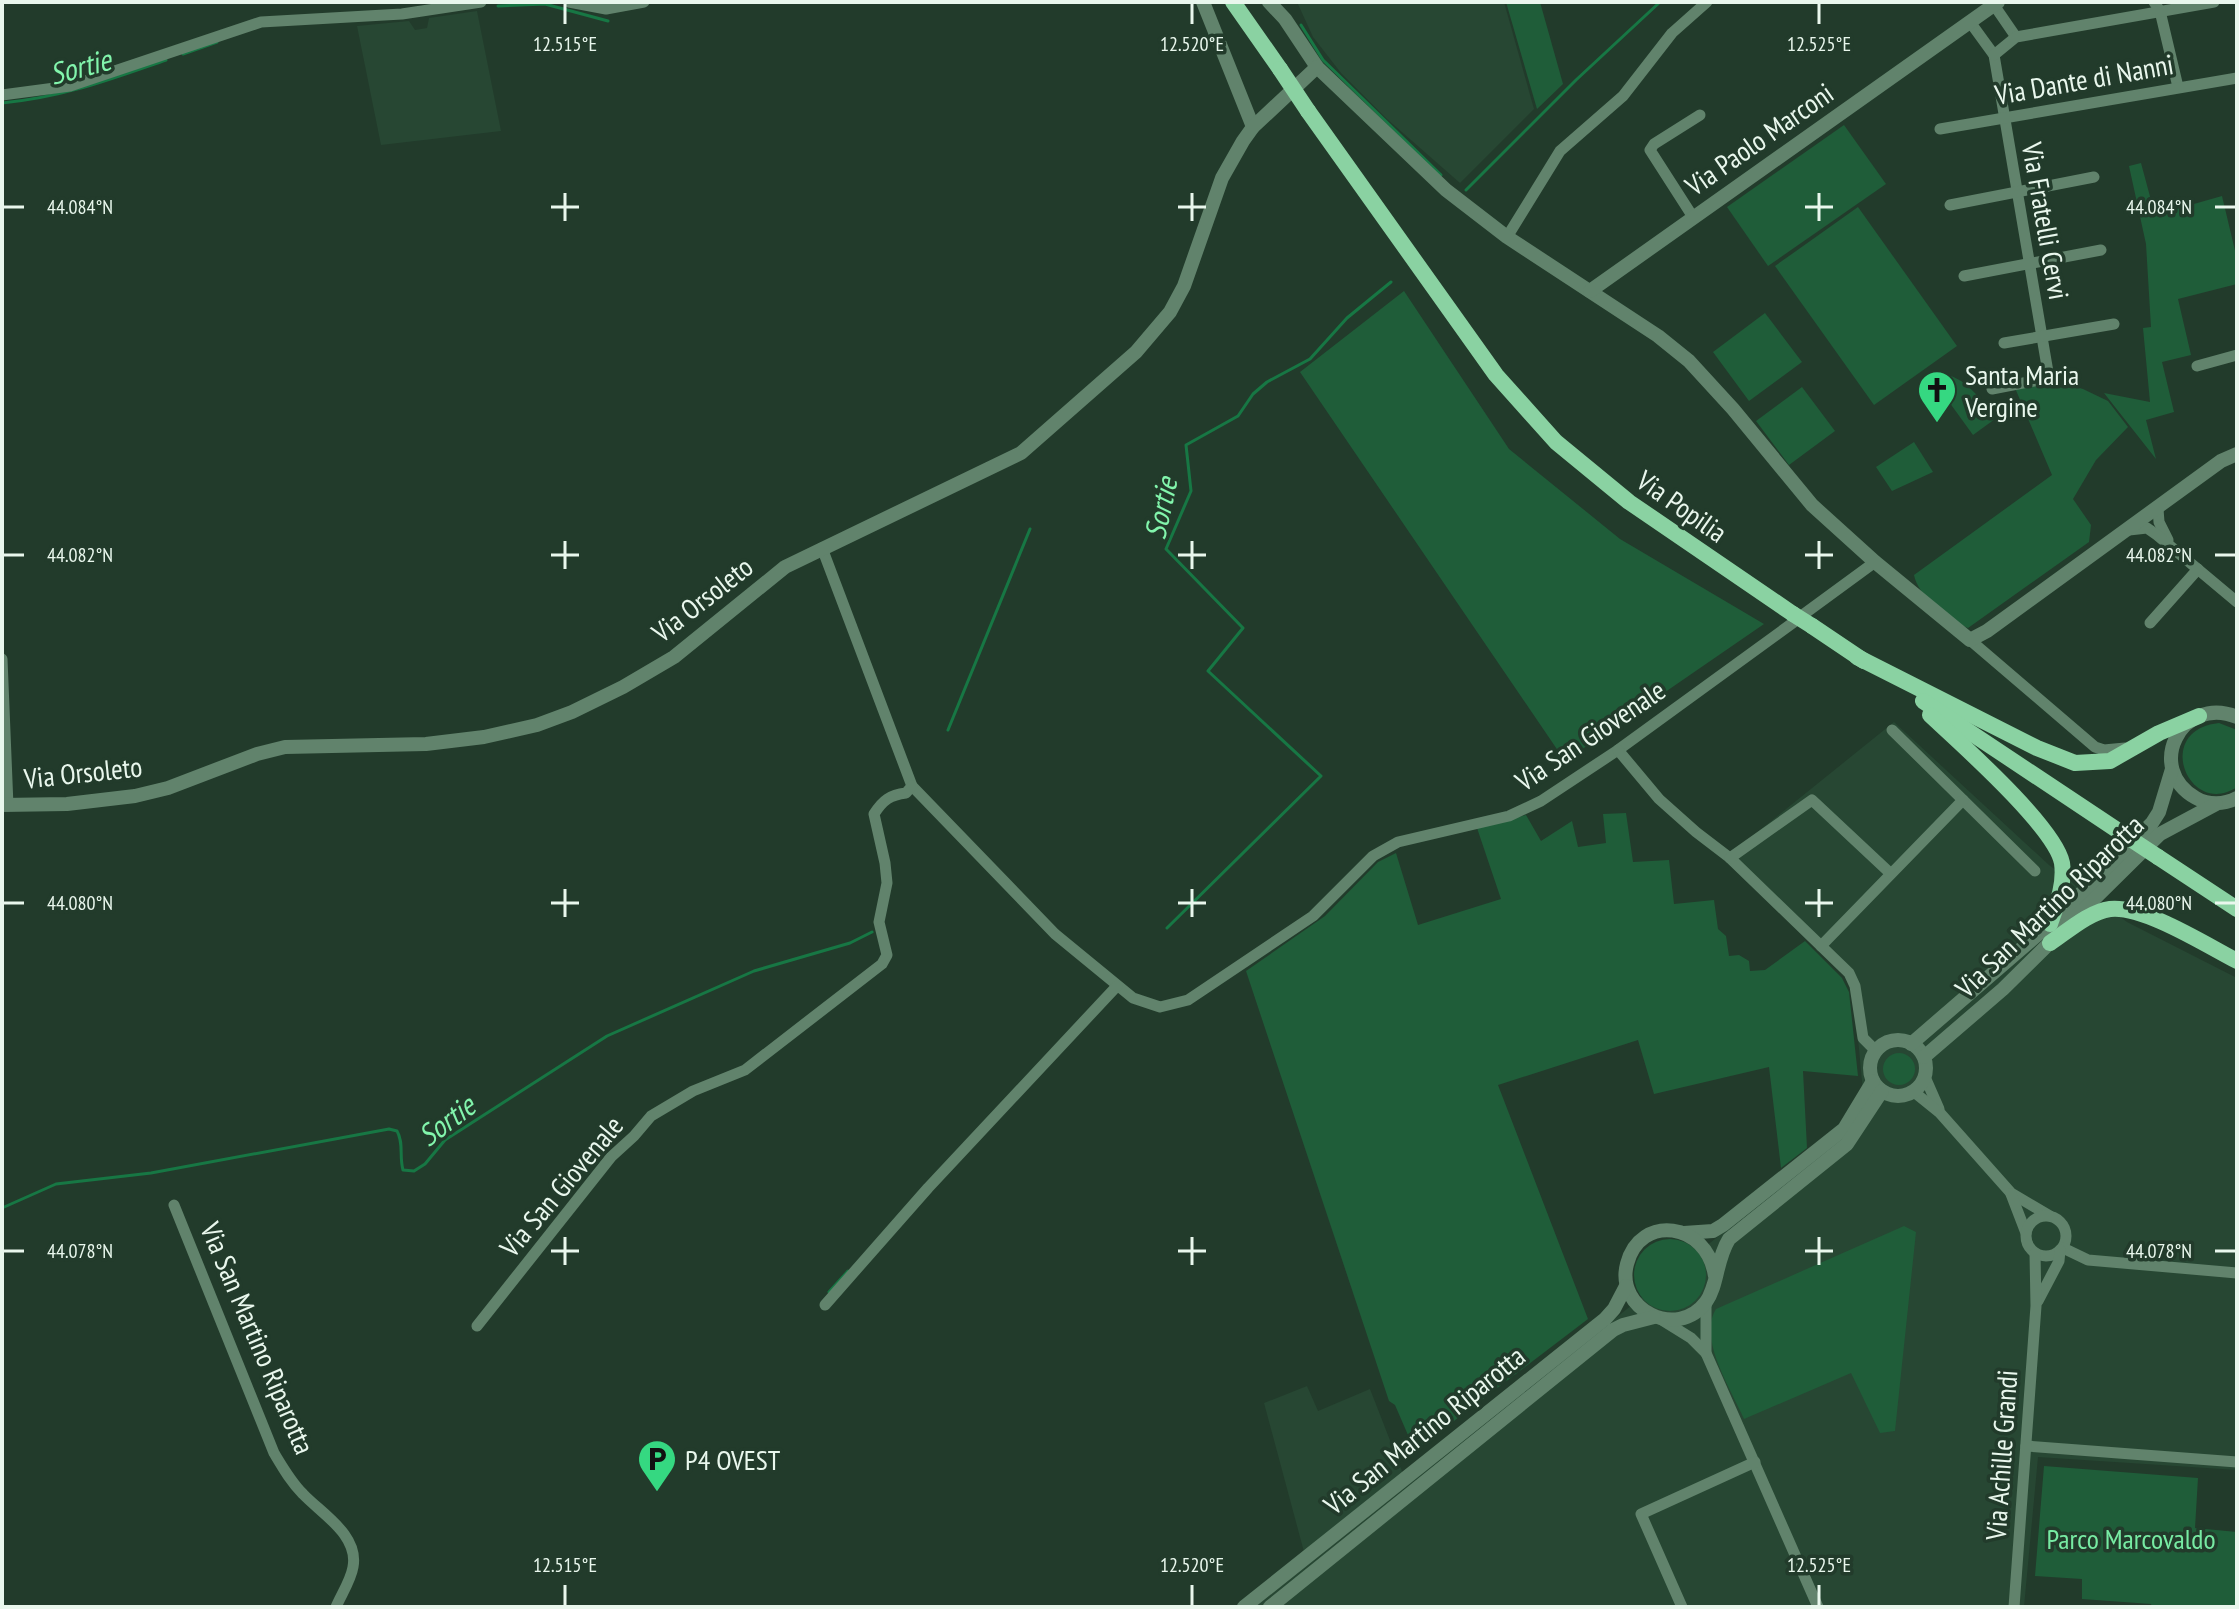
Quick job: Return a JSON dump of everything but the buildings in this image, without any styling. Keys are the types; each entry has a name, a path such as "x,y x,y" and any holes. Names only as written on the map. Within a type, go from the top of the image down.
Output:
{"main road":[{"name":"Via Popilia","path":"1233,2 1496,375 1556,442 1629,502 2237,909"},
{"path":"1857,657 2061,760 2110,761 2159,733 2199,716"},
{"path":"1907,690 1990,771 2049,837 2061,862 2062,890 2050,924"},
{"path":"2050,943 2108,909 2133,909 2237,961"}],"street":[{"path":"2,95 70,86 261,22 402,14 481,2"},
{"path":"569,2 606,9 644,2"},
{"path":"1203,2 1253,127"},
{"path":"1269,2 1285,19 1317,67 1446,190 1507,237 1689,361 1812,505 1875,562 2095,747 2114,750 2141,744"},
{"path":"1279,2 1285,19"},
{"path":"1507,237 1560,151 1623,96 1672,33 1707,2"},
{"path":"1994,55 2016,37 2157,7 2214,2"},
{"path":"1996,3 2016,37"},
{"name":"Via Paolo Marconi","path":"1590,291 1996,3"},
{"path":"2157,7 2178,87"},
{"name":"Via Fratelli Cervi","path":"1970,22 1994,55 2049,378 1992,389"},
{"name":"Via Orsoleto","path":"5,806 67,804 135,796 168,788 257,754 285,747 426,744 484,737 537,725 623,687 674,657 785,567 1021,453 1136,352 1170,312 1184,286 1222,178 1253,127 1317,67"},
{"name":"Via Dante di Nanni","path":"1940,129 2237,78"},
{"path":"1693,217 1650,150 1654,144 1700,115"},
{"path":"1950,205 2094,177"},
{"path":"1964,276 2101,250"},
{"path":"2004,343 2114,324"},
{"path":"2197,366 2237,355"},
{"path":"1970,640 2154,512 2221,461 2237,454"},
{"path":"2154,512 2157,535"},
{"path":"2154,512 2172,547"},
{"path":"2128,530 2147,528 2237,602"},
{"name":"Via San Giovenale","path":"822,548 912,786 1055,934 1133,998 1160,1007 1188,1000 1313,916 1373,856 1398,842 1509,816 1541,801 1618,750 1875,562"},
{"path":"2150,623 2198,569"},
{"path":"2,659 5,806"},
{"path":"2199,716 2237,708"},
{"path":"2219,713 2237,717"},
{"name":"Via San Martino Riparotta","path":"1911,1044 2050,924 2152,823 2159,812 2172,769 2176,737 2182,728 2199,716"},
{"path":"1892,730 2035,871"},
{"path":"1618,750 1659,799 1730,858 1849,973 1855,986 1863,1038 1876,1051"},
{"path":"2172,769 2178,783 2188,794 2216,804"},
{"name":"Via San Giovenale","path":"477,1326 611,1157 651,1116 693,1091 745,1070 882,964 887,955 879,922 887,883 874,814 891,795 906,793 912,786"},
{"name":"Via San Martino Riparotta","path":"1924,1057 2003,989 2160,834 2216,804 2237,798"},
{"path":"1730,858 1812,800 1890,873"},
{"path":"1821,946 1963,800"},
{"path":"825,1305 928,1188 1117,986"},
{"path":"1892,1041 1911,1044 1921,1050 1924,1057 1925,1077 1914,1092 1898,1096 1878,1086 1870,1066 1876,1051 1892,1041"},
{"name":"Via Achille Grandi","path":"1925,1077 1940,1113"},
{"path":"1684,1233 1713,1231 1723,1225 1844,1129 1878,1086"},
{"path":"1706,1353 1706,1302 1712,1290 1720,1253 1729,1239 1847,1144 1878,1086"},
{"name":"Via Achille Grandi","path":"1914,1092 1940,1113 2011,1193 2050,1216"},
{"name":"Via Achille Grandi","path":"2011,1193 2027,1243 2035,1253 2036,1306 2014,1607"},
{"name":"Via San Martino Riparotta","path":"174,1205 274,1453 302,1493 341,1530 352,1545 353,1567 336,1607"},
{"path":"2026,1233 2032,1221 2050,1216 2060,1221 2066,1231 2062,1249"},
{"path":"1715,1276 1707,1249 1697,1239 1671,1230 1657,1232 1635,1247 1625,1272 1626,1286 1641,1310 1691,1338 1706,1353 1818,1607"},
{"path":"2035,1253 2045,1256 2062,1249 2088,1260 2237,1273"},
{"name":"Via Achille Grandi","path":"2036,1306 2062,1249"},
{"name":"Via San Martino Riparotta","path":"1244,1607 1605,1319 1626,1286"},
{"path":"1657,1318 1686,1317 1706,1302"},
{"name":"Via San Martino Riparotta","path":"1270,1607 1613,1330 1657,1318"},
{"path":"2026,1446 2237,1462"},
{"path":"1682,1607 1641,1514 1755,1462"}],"shaded area":[{"path":"1297,2 1504,2 1534,109 1460,183 1387,119 1341,73 1313,37"},
{"path":"477,11 501,131 381,145 357,26 409,21 415,30 427,28 429,18"},
{"path":"1894,722 2049,865 2127,922 2237,978 2237,1470 2038,1457 2024,1607 1255,1607 1307,1563 1264,1403 1307,1386 1318,1411 1370,1389 1407,1484 1779,1188 1865,1114 1852,973 1729,855"}],"green space":[{"path":"1506,2 1540,2 1563,84 1537,109"},
{"path":"1844,125 1886,184 1768,266 1727,207"},
{"path":"2141,163 2155,215 2222,196 2237,259 2237,284 2178,299 2191,355 2162,362 2174,412 2146,420 2156,459 2104,393 2150,402 2143,328 2151,327 2146,244 2129,166"},
{"path":"1858,207 1957,346 1874,405 1775,266"},
{"path":"1404,291 1509,449 1620,539 1764,624 1565,761 1300,372"},
{"path":"1765,313 1802,362 1749,401 1713,352"},
{"path":"1951,376 1970,388 1995,419 1973,435 1931,377"},
{"path":"2055,381 2083,389 2108,401 2128,427 2096,460 2073,499 2091,525 2089,542 1968,628 1935,606 1921,591 1914,575 2052,475 2015,388"},
{"path":"1802,387 1835,431 1789,465 1756,421"},
{"path":"1914,442 1933,472 1892,491 1876,467"},
{"path":"2219,723 2237,730 2237,787 2220,794 2205,791 2193,783 2185,770 2183,755 2187,740 2199,729"},
{"path":"1626,813 1633,862 1669,860 1674,904 1714,900 1718,929 1726,936 1729,956 1739,955 1749,961 1750,971 1765,970 1805,941 1842,978 1849,992 1858,1076 1803,1071 1807,1148 1781,1168 1769,1067 1654,1094 1638,1040 1498,1085 1588,1319 1421,1446 1411,1442 1395,1405 1389,1401 1246,971 1325,916 1378,862 1396,853 1418,925 1501,899 1477,828 1526,815 1541,841 1572,821 1578,847 1606,843 1603,814"},
{"path":"1899,1053 1911,1057 1915,1069 1911,1081 1899,1085 1887,1081 1883,1069 1887,1057"},
{"path":"1904,1226 1916,1232 1895,1431 1880,1433 1851,1373 1744,1419 1713,1349 1711,1321 1716,1309"},
{"path":"1670,1239 1690,1245 1700,1255 1706,1275 1700,1295 1690,1305 1670,1311 1650,1305 1640,1295 1634,1275 1640,1255 1650,1245"},
{"name":"Parco Marcovaldo","path":"2044,1466 2198,1478 2195,1528 2237,1532 2237,1607 2152,1607 2151,1604 2082,1599 2082,1579 2035,1576"}],"waterway":[{"name":"Sortie","path":"1466,190 1576,80 1660,2"},
{"name":"Sortie","path":"498,6 545,4 608,21"},
{"name":"Sortie","path":"1301,25 1323,60 1441,175"},
{"name":"Sortie","path":"183,54 217,42"},
{"name":"Sortie","path":"2,103 66,92 166,60"},
{"name":"Sortie","path":"1167,928 1321,776 1208,671 1243,628 1166,549 1191,491 1186,445 1238,416 1253,394 1267,382 1310,359 1347,318 1391,282"},
{"name":"Sortie","path":"948,730 1030,529"},
{"name":"Sortie","path":"2,1208 56,1184 151,1173 389,1129 397,1131 399,1136 403,1170 414,1171 425,1164 445,1140 607,1036 754,971 850,943 872,932"},
{"name":"Sortie","path":"829,1292 848,1271"}],"place":[{"name":"Santa Maria Vergine","path":"1937,424"},
{"name":"P4 OVEST","path":"657,1493"}]}
